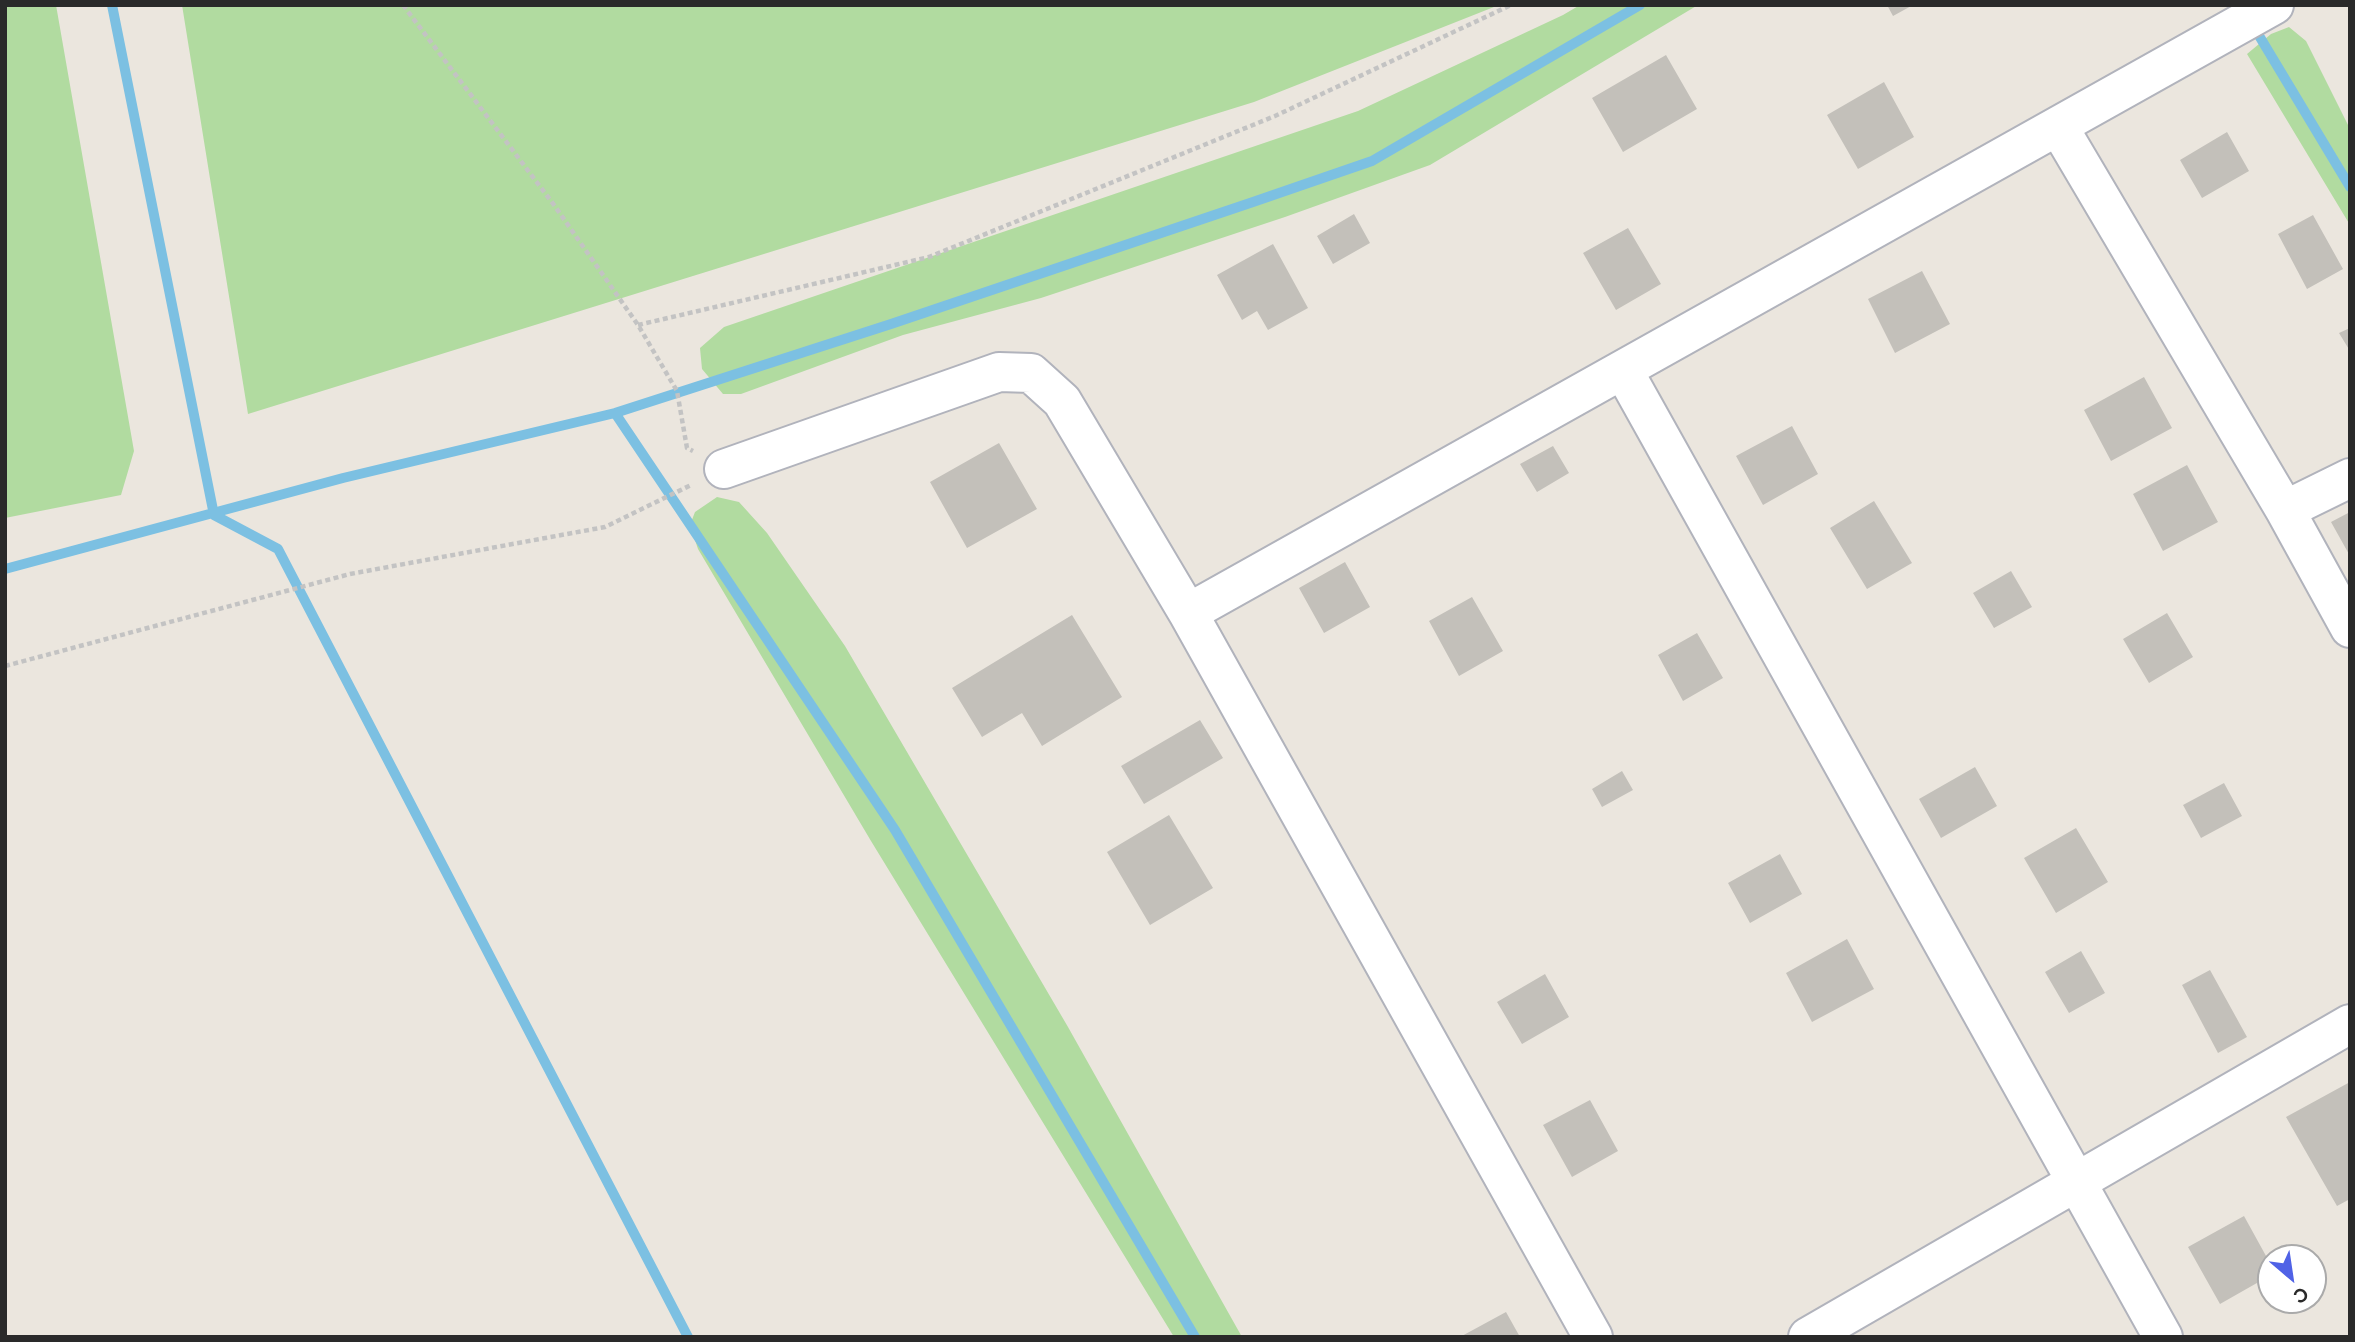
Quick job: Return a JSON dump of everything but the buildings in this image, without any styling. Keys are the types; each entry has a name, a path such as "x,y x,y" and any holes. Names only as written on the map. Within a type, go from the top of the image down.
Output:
{"street":[{"path":"1188,613 2274,5"},
{"path":"2058,126 2284,510 2350,628"},
{"path":"1623,370 2163,1337"},
{"path":"724,469 999,372 1031,373 1062,401 1188,613 1593,1337"},
{"path":"2284,510 2350,478"},
{"path":"1808,1337 2350,1024"}],"path":[{"path":"403,5 554,205 638,325 677,391 687,448 724,469"},
{"path":"638,325 929,257 1275,117 1511,5"},
{"path":"5,666 350,574 605,527 670,495"}],"green space":[{"path":"5,5 56,5 134,451 121,495 5,518"},
{"path":"182,5 1499,5 1254,102 248,414"},
{"path":"1580,5 1698,5 1430,165 1285,217 1041,298 903,335 741,394 723,394 702,369 700,348 724,327 1358,111"},
{"path":"2289,27 2306,41 2350,129 2350,225 2247,54 2271,34"},
{"path":"717,497 739,502 767,533 845,646 1068,1027 1242,1337 1174,1337 871,841 698,549 690,525 695,512"}],"waterway":[{"path":"112,5 214,515 278,549 688,1337"},
{"path":"5,569 343,478 615,413 891,324 1372,161 1640,5"},
{"path":"2252,24 2350,187"},
{"path":"615,413 895,830 1195,1337"}]}
